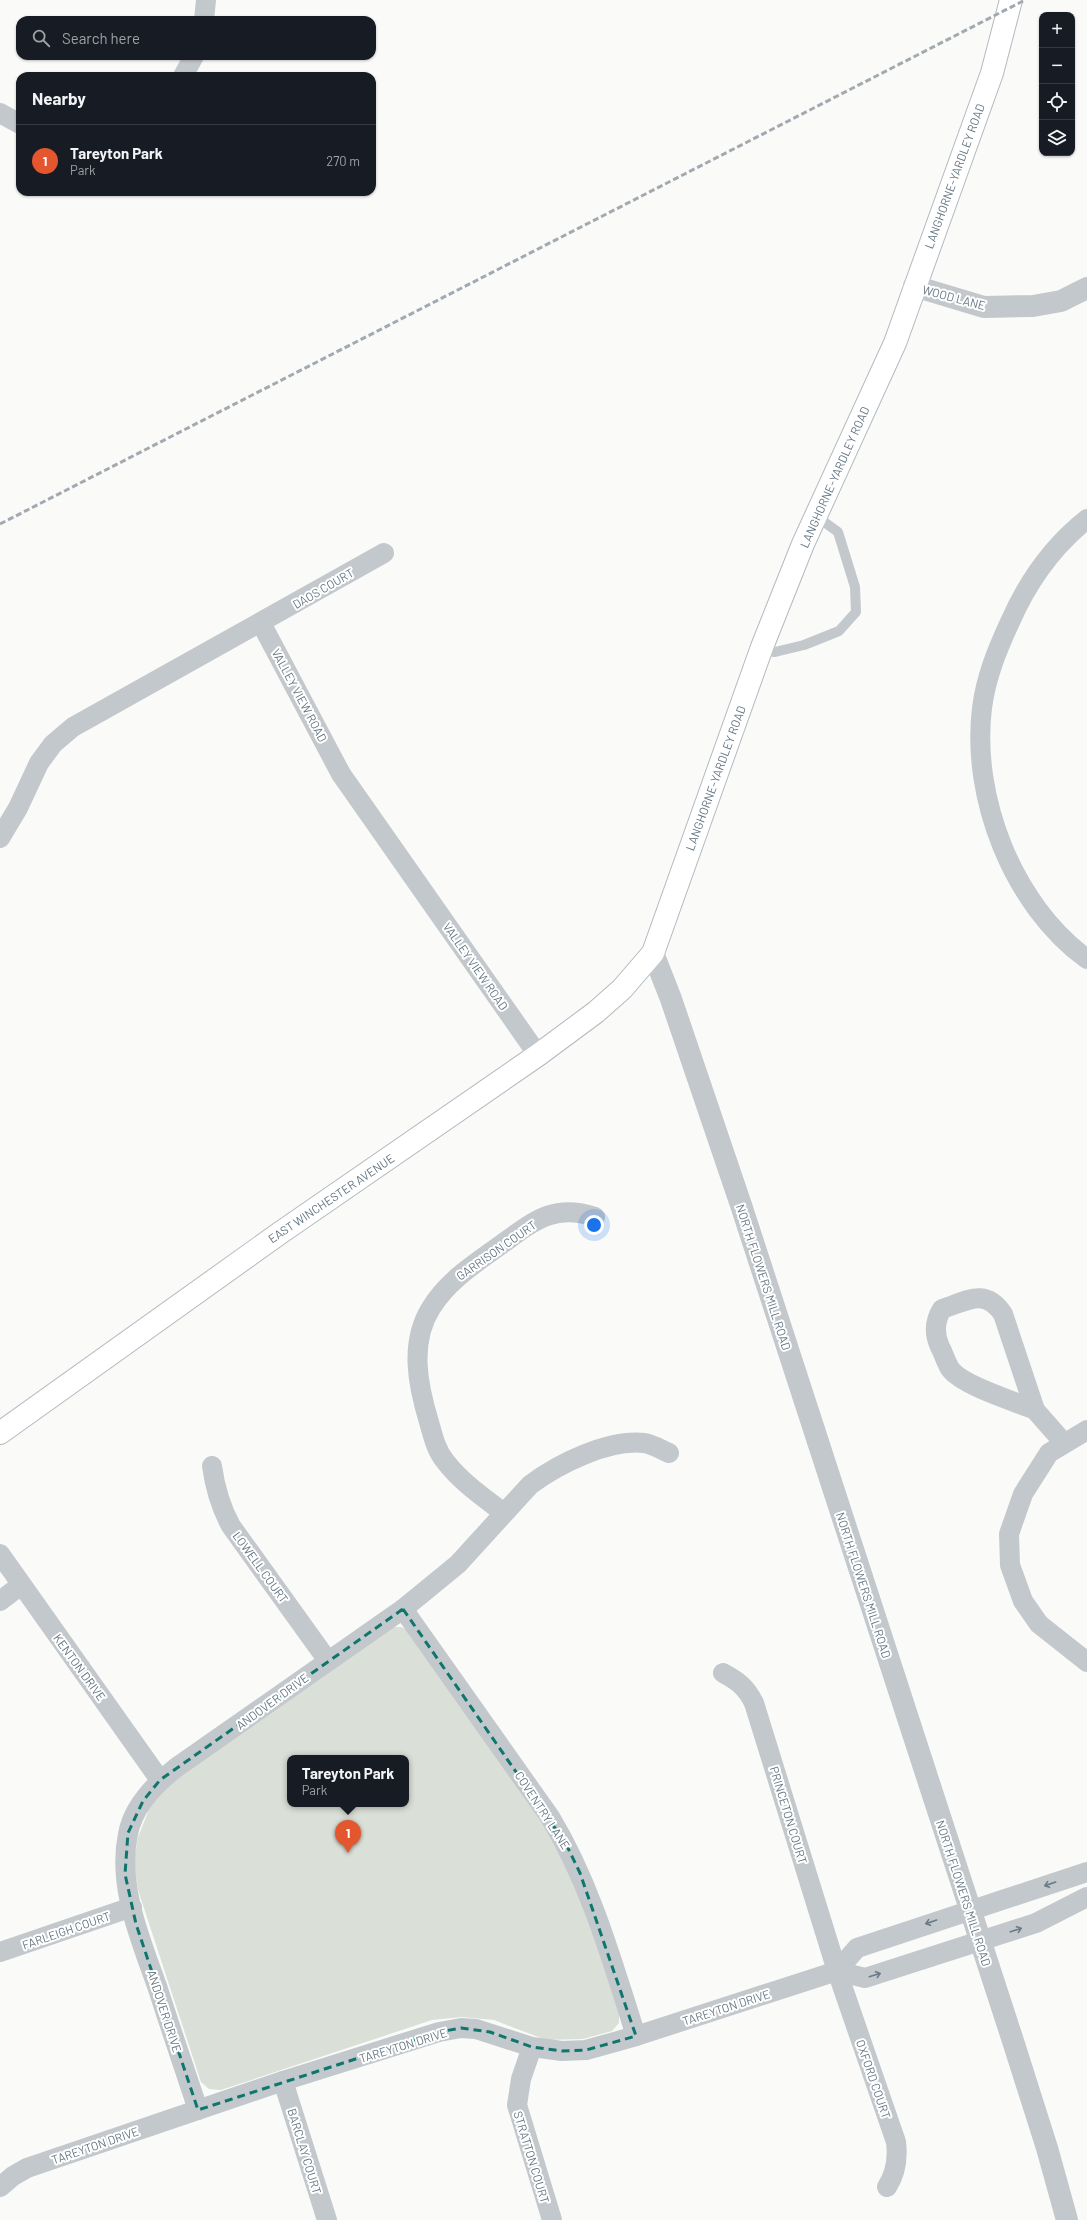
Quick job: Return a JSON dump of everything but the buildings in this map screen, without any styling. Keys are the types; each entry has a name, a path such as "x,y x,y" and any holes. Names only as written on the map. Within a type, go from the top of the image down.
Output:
{"main road":[{"name":"LANGHORNE-YARDLEY ROAD","path":"653,953 761,651 816,516 895,343 914,286 992,73 1011,0"},
{"name":"EAST WINCHESTER AVENUE","path":"0,1433 280,1232 538,1055 617,993 640,970 653,953"}],"street":[{"path":"204,16 206,0"},
{"path":"185,72 192,60"},
{"path":"0,113 16,122"},
{"name":"WOOD LANE","path":"914,286 984,307 1033,306 1061,301 1087,288"},
{"path":"1087,519 1069,535 1047,560 1018,603 990,672 982,707 981,728 983,775 990,810 1000,840 1016,875 1028,896 1055,929 1087,959"},
{"name":"DAOS COURT","path":"261,622 384,553"},
{"path":"0,838 18,808 39,763 53,744 73,727 261,622"},
{"name":"VALLEY VIEW ROAD","path":"261,622 341,774 538,1055"},
{"name":"NORTH FLOWERS MILL ROAD","path":"653,953 671,999 741,1205 968,1909 1047,2148 1067,2220"},
{"name":"GARRISON COURT","path":"504,1513 457,1475 444,1460 435,1445 420,1396 417,1372 420,1341 426,1317 448,1285 516,1234 540,1219 558,1212 572,1210 594,1217"},
{"path":"1035,1410 974,1385 957,1376 950,1369 936,1338 935,1327 942,1309 978,1297 986,1298 996,1304 1003,1314 1035,1410 1064,1443"},
{"path":"1087,1430 1049,1453 1023,1494 1009,1534 1010,1565 1023,1601 1039,1624 1087,1662"},
{"name":"ANDOVER DRIVE","path":"198,2110 132,1907 124,1860 128,1833 132,1820 143,1801 160,1780 403,1609 458,1564 530,1485 543,1475 572,1460 621,1443 645,1443 670,1453"},
{"name":"LOWELL COURT","path":"212,1466 215,1489 221,1507 231,1526 328,1661"},
{"name":"KENTON DRIVE","path":"0,1554 160,1780"},
{"path":"0,1601 21,1585"},
{"name":"COVENTRY LANE","path":"403,1609 550,1817 566,1844 586,1887 636,2036"},
{"name":"PRINCETON COURT","path":"723,1673 738,1681 746,1688 754,1703 837,1971"},
{"path":"1087,1872 968,1909 857,1948 837,1971 865,1978 1036,1923 1087,1897"},
{"name":"FARLEIGH COURT","path":"0,1952 132,1907"},
{"name":"TAREYTON DRIVE","path":"0,2187 13,2176 27,2168 283,2081 439,2032 461,2028 490,2032 532,2047 562,2051 586,2050 636,2036 837,1971"},
{"name":"OXFORD COURT","path":"837,1971 896,2142 898,2154 895,2171 887,2187"},
{"name":"STRATTON COURT","path":"532,2047 521,2079 517,2105 552,2220"},
{"name":"BARCLAY COURT","path":"283,2081 327,2220"}],"lane":[{"path":"761,651 774,652 804,645 839,631 856,612 855,587 838,532 816,516"}],"highlighted area":[{"path":"403,1609 566,1844 580,1873 636,2036 586,2050 562,2051 532,2047 490,2032 461,2028 439,2032 198,2110 136,1924 125,1874 128,1833 143,1801 160,1780"}],"shaded area":[{"path":"393,1627 401,1627 410,1631 557,1844 579,1892 619,2012 619,2023 612,2031 583,2039 546,2040 494,2020 462,2017 432,2020 221,2090 209,2089 201,2082 138,1890 134,1862 138,1837 150,1807 170,1783"}],"railway":[{"path":"0,524 1025,0"}],"place":[{"name":"Tareyton Park","path":"348,1853"}]}
